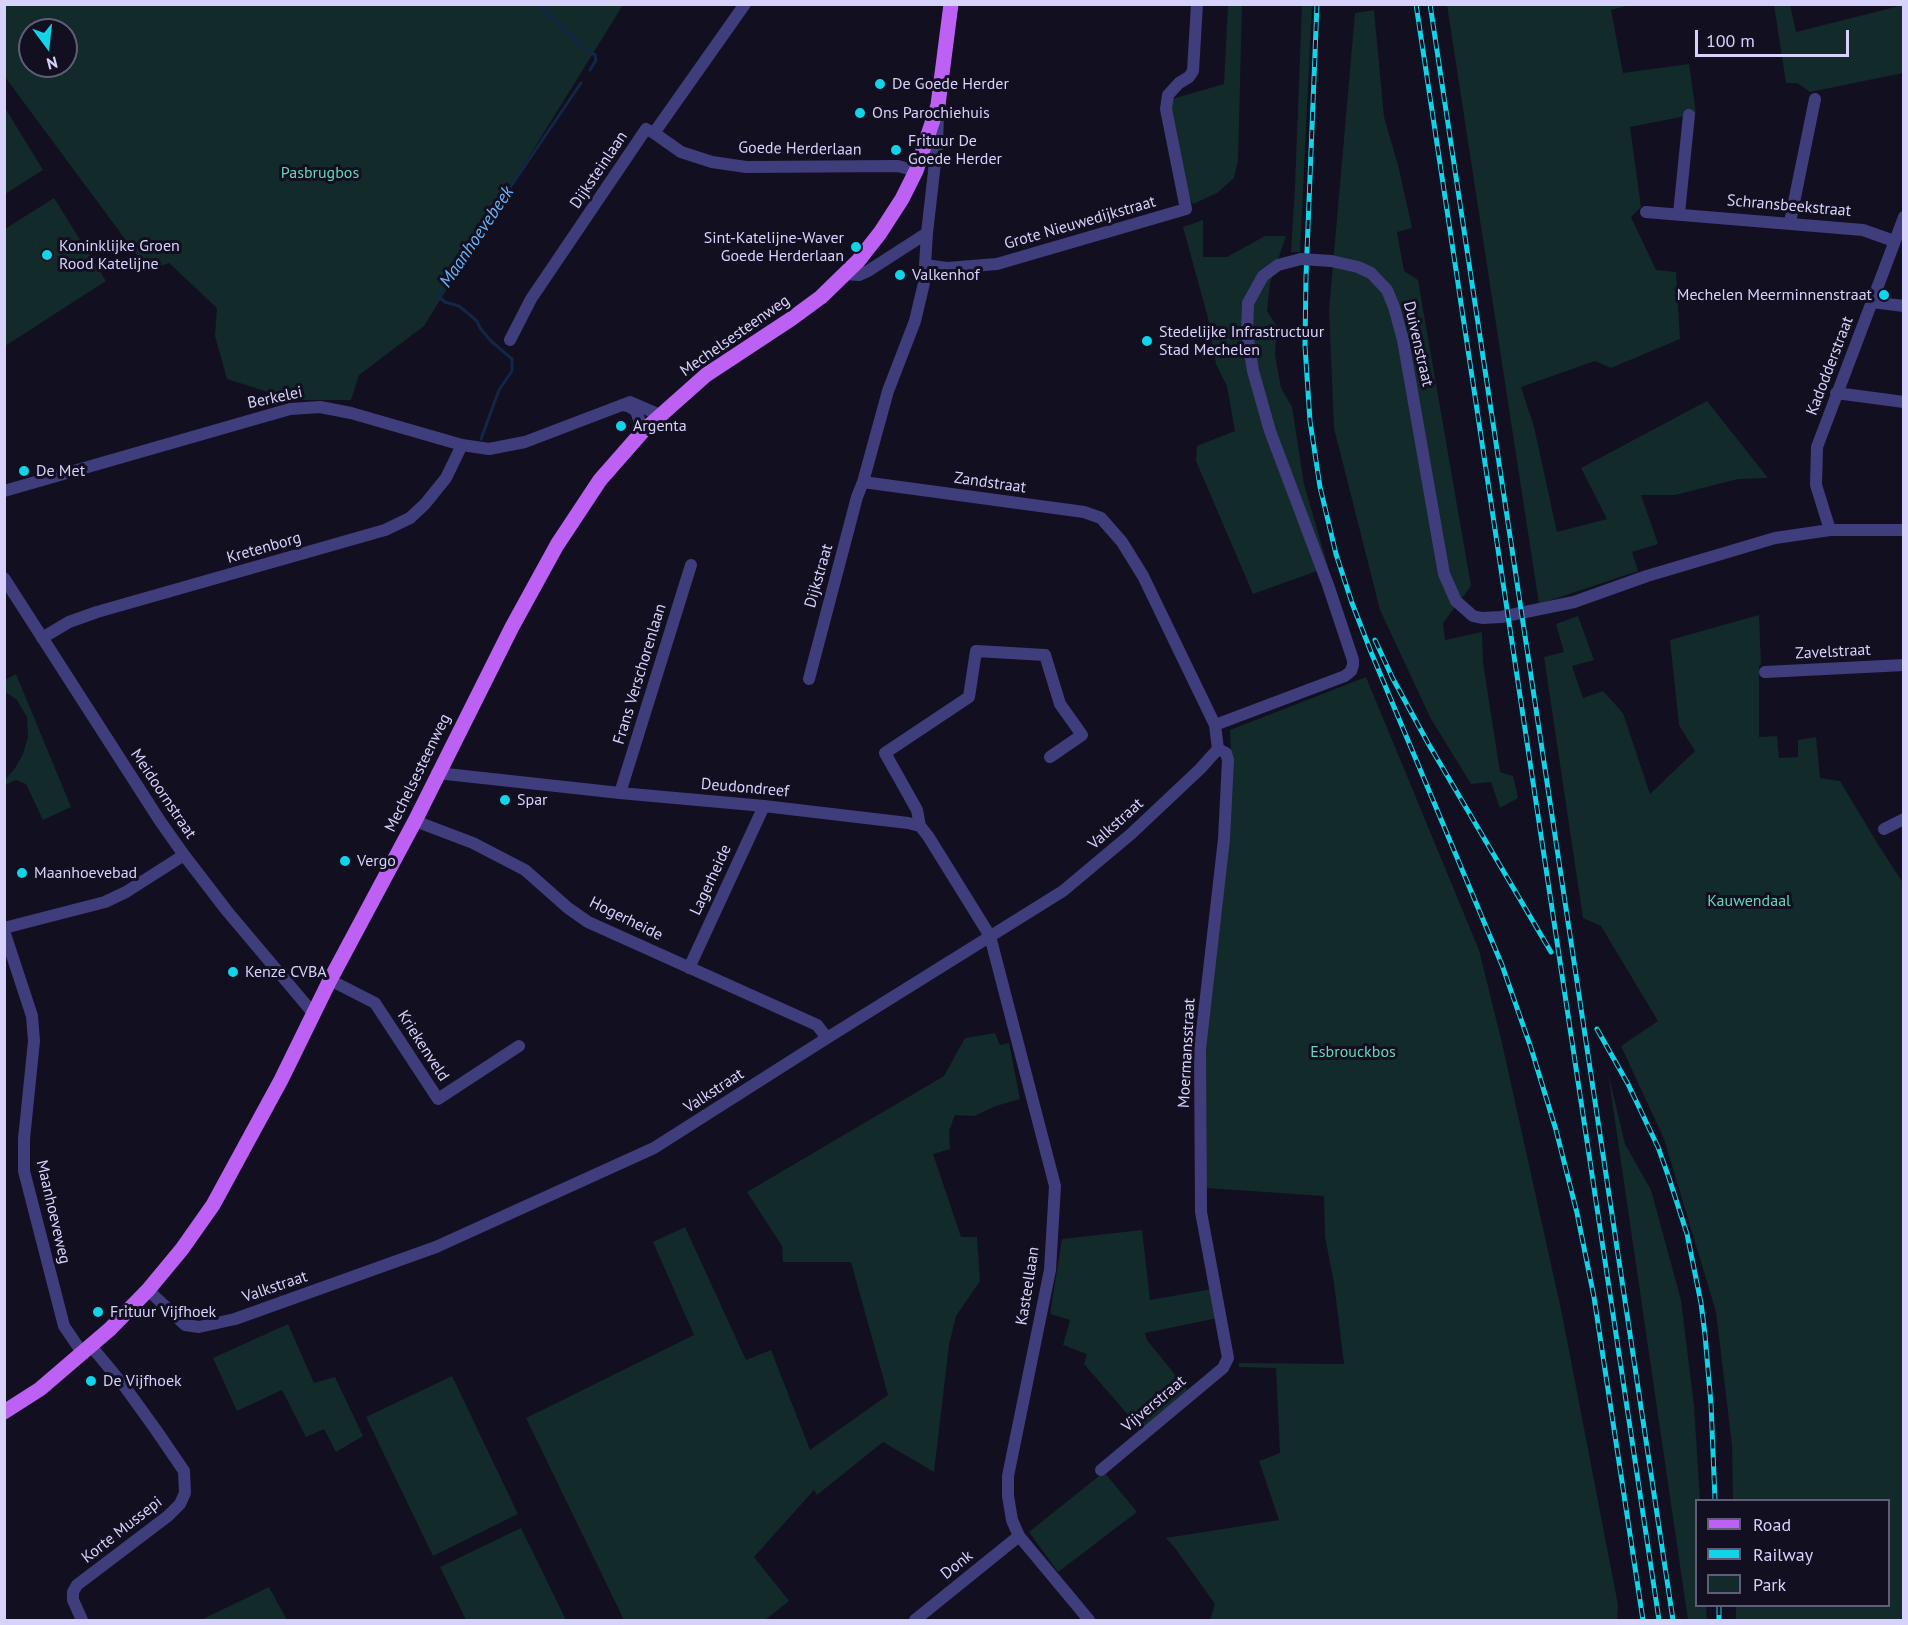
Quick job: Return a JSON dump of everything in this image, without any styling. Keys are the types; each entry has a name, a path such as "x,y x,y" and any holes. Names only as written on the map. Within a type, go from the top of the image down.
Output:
{"main road":[{"name":"Mechelsesteenweg","path":"4,1412 40,1389 110,1329 148,1290 182,1249 213,1205 415,821 512,627 557,545 600,480 660,415 706,375 821,297 846,274 880,233 902,199 916,171 938,105 951,4"}],"street":[{"name":"Dijksteinlaan","path":"510,340 531,299 646,129 654,133 745,4"},
{"name":"Grote Nieuwedijkstraat","path":"926,265 947,268 997,264 1186,209 1166,109 1168,95 1193,70 1197,4"},
{"path":"1790,222 1815,99"},
{"path":"863,482 888,391 915,321 924,283 937,146 938,105"},
{"path":"1679,213 1689,115"},
{"name":"Goede Herderlaan","path":"654,133 681,152 723,163 746,166 898,166 916,171"},
{"name":"Schransbeekstraat","path":"1646,212 1790,222 1863,230 1894,241"},
{"name":"Kadodderstraat","path":"1830,530 1816,485 1816,447 1904,218"},
{"path":"846,274 859,275 868,272 927,233"},
{"name":"Duivenstraat","path":"1215,725 1345,676 1351,671 1353,665 1328,585 1270,431 1253,371 1247,333 1248,303 1263,276 1278,265 1301,259 1331,261 1358,267 1371,273 1387,290 1404,346 1444,574 1456,601 1473,616 1501,618 1574,602 1647,576 1774,538 1830,530 1904,530"},
{"path":"1872,302 1904,306"},
{"path":"1836,393 1904,402"},
{"path":"621,405 630,402 660,415"},
{"path":"621,405 636,411 643,431"},
{"name":"Berkelei","path":"4,492 290,409 320,406 351,412 462,445 489,449 525,442 621,405"},
{"name":"Kretenborg","path":"42,638 69,621 97,612 385,530 410,518 425,504 446,478 462,445"},
{"name":"Zandstraat","path":"863,482 1084,512 1101,518 1113,530 1139,567 1215,725"},
{"name":"Dijkstraat","path":"809,679 857,497 863,482"},
{"name":"Frans Verschorenlaan","path":"620,793 691,565"},
{"name":"Meidoornstraat","path":"4,578 184,855 227,911 313,1013"},
{"path":"990,936 920,826 917,810 885,753 969,697 976,651 1045,656 1060,704 1083,735 1050,757"},
{"name":"Zavelstraat","path":"1765,672 1904,665"},
{"path":"1215,725 1218,749"},
{"name":"Valkstraat","path":"148,1290 185,1325 199,1327 235,1319 436,1247 654,1148 1063,891 1131,834 1218,749"},
{"name":"Moermansstraat","path":"1218,749 1226,753 1228,760 1224,839 1200,1041 1201,1212 1228,1355 1227,1361"},
{"name":"Deudondreef","path":"437,773 764,806 920,826"},
{"name":"Lagerheide","path":"688,968 764,806"},
{"path":"1884,829 1904,819"},
{"name":"Hogerheide","path":"415,821 473,843 525,870 568,908 588,922 817,1025 827,1038"},
{"path":"4,930 105,902 126,892 184,855"},
{"name":"Maanhoeveweg","path":"4,930 32,1016 33,1041 24,1139 24,1171 64,1326 87,1350"},
{"name":"Kasteellaan","path":"990,936 1054,1186 1050,1270 1008,1476 1008,1496 1019,1536 1089,1620"},
{"name":"Kriekenveld","path":"330,980 375,1003 438,1099 519,1046"},
{"name":"Korte Mussepi","path":"82,1620 73,1600 73,1592 77,1586 168,1516 180,1504 185,1486 184,1471 156,1430 125,1387 87,1350"},
{"name":"Vijverstraat","path":"1101,1470 1223,1368 1227,1361"},
{"name":"Donk","path":"915,1620 1019,1536"}],"green space":[{"name":"Pasbrugbos","path":"5,4 623,4 424,326 359,375 351,400 293,400 227,379 215,336 217,308 169,263 148,270 5,77"},
{"path":"1228,5 1242,5 1238,161 1234,178 1217,193 1193,204 1188,195 1171,107 1172,99 1224,84"},
{"path":"1302,5 1312,5 1300,252 1291,252 1295,186"},
{"path":"1447,5 1630,5 1611,10 1623,73 1689,64 1696,114 1630,127 1641,207 1631,217 1656,270 1676,272 1680,339 1611,368 1595,361 1521,387 1534,427 1557,532 1607,519 1581,468 1707,401 1768,478 1738,479 1675,495 1641,495 1658,544 1632,552 1638,571 1539,604"},
{"path":"1774,5 1790,5 1796,32 1903,5 1903,73 1810,92 1797,83 1786,83"},
{"path":"1374,10 1384,117 1398,165 1412,228 1397,232 1404,271 1418,280 1471,586 1443,623 1445,640 1482,632 1483,663 1500,772 1513,776 1518,798 1500,808 1491,782 1471,784 1431,719 1380,610 1334,428 1329,310 1355,13"},
{"path":"5,108 43,170 4,194"},
{"name":"Koninklijke Groen Rood Katelijne","path":"54,198 106,281 5,346 5,229"},
{"path":"1203,220 1203,257 1227,257 1265,236 1286,236 1270,283 1267,311 1277,327 1275,355 1281,388 1292,407 1304,484 1328,567 1253,594 1196,461 1197,446 1235,431 1227,386 1216,364 1208,318 1183,227"},
{"name":"Kauwendaal","path":"1759,615 1761,665 1759,666 1759,737 1777,736 1779,758 1798,757 1798,740 1816,737 1820,778 1840,781 1903,883 1903,1620 1736,1620 1736,1607 1890,1607 1890,1499 1733,1499 1732,1445 1716,1312 1664,1139 1621,1046 1658,1021 1601,926 1583,918 1544,657 1564,652 1556,624 1578,616 1594,660 1572,666 1583,698 1603,691 1623,713 1650,794 1695,751 1679,725 1670,640"},
{"path":"16,674 71,807 43,820 26,784 16,780 5,785 5,780 23,754 28,737 27,717 17,700 5,694 5,680"},
{"name":"Esbrouckbos","path":"1366,677 1479,950 1562,1314 1618,1605 1617,1620 1210,1620 1215,1604 1166,1538 1279,1520 1259,1461 1280,1453 1276,1368 1239,1367 1239,1363 1344,1364 1334,1283 1325,1237 1324,1196 1206,1188 1205,1048 1231,755 1230,730"},
{"path":"995,1033 1000,1045 1009,1043 1020,1099 974,1116 955,1115 949,1131 950,1149 933,1154 961,1237 977,1237 980,1281 956,1316 949,1345 934,1472 883,1442 817,1495 814,1490 754,1557 789,1601 765,1620 624,1620 526,1418 694,1335 653,1242 685,1227 746,1360 771,1350 810,1450 888,1395 851,1262 783,1262 782,1246 747,1192 944,1076 965,1038"},
{"path":"1608,1073 1625,1144 1651,1190 1681,1300 1694,1406 1700,1499 1695,1499 1695,1607 1706,1607 1707,1620 1688,1620"},
{"path":"1142,1230 1150,1300 1212,1289 1218,1318 1145,1333 1147,1340 1189,1392 1142,1431 1084,1364 1087,1354 1063,1345 1070,1320 1050,1314 1062,1239"},
{"path":"288,1324 314,1383 335,1377 363,1436 336,1452 324,1429 306,1437 282,1390 237,1411 213,1358"},
{"path":"452,1376 518,1514 433,1556 366,1417"},
{"path":"1104,1472 1137,1512 1058,1572 1029,1532"},
{"path":"521,1528 566,1620 466,1620 440,1567"},
{"path":"269,1587 287,1620 201,1620"}],"waterway":[{"name":"Maanhoevebeek","path":"538,4 580,45 595,55 596,60 590,70"},
{"name":"Maanhoevebeek","path":"481,439 499,390 512,371 512,359 491,341 477,321 459,306 445,302 437,295 581,83"}],"railway":[{"path":"1317,4 1305,346 1310,421 1320,487 1336,554 1352,603 1502,965 1556,1130 1577,1213 1594,1297 1643,1620"},
{"path":"1416,4 1659,1620"},
{"path":"1430,4 1673,1620"},
{"path":"1375,640 1392,677 1428,743 1551,952"},
{"path":"1597,1029 1628,1084 1658,1147 1687,1234 1705,1335 1711,1404 1715,1499"},
{"path":"1719,1607 1719,1620"}],"place":[{"name":"De Goede Herder","path":"880,84"},
{"name":"Ons Parochiehuis","path":"860,113"},
{"name":"Frituur De Goede Herder","path":"896,150"},
{"name":"Sint-Katelijne-Waver Goede Herderlaan","path":"856,247"},
{"name":"Koninklijke Groen Rood Katelijne","path":"47,255"},
{"name":"Valkenhof","path":"900,275"},
{"name":"Mechelen Meerminnenstraat","path":"1884,295"},
{"name":"Stedelijke Infrastructuur Stad Mechelen","path":"1147,341"},
{"name":"Argenta","path":"621,426"},
{"name":"De Met","path":"24,471"},
{"name":"Spar","path":"505,800"},
{"name":"Vergo","path":"345,861"},
{"name":"Maanhoevebad","path":"22,873"},
{"name":"Kenze CVBA","path":"233,972"},
{"name":"Frituur Vijfhoek","path":"98,1312"},
{"name":"De Vijfhoek","path":"91,1381"}]}
